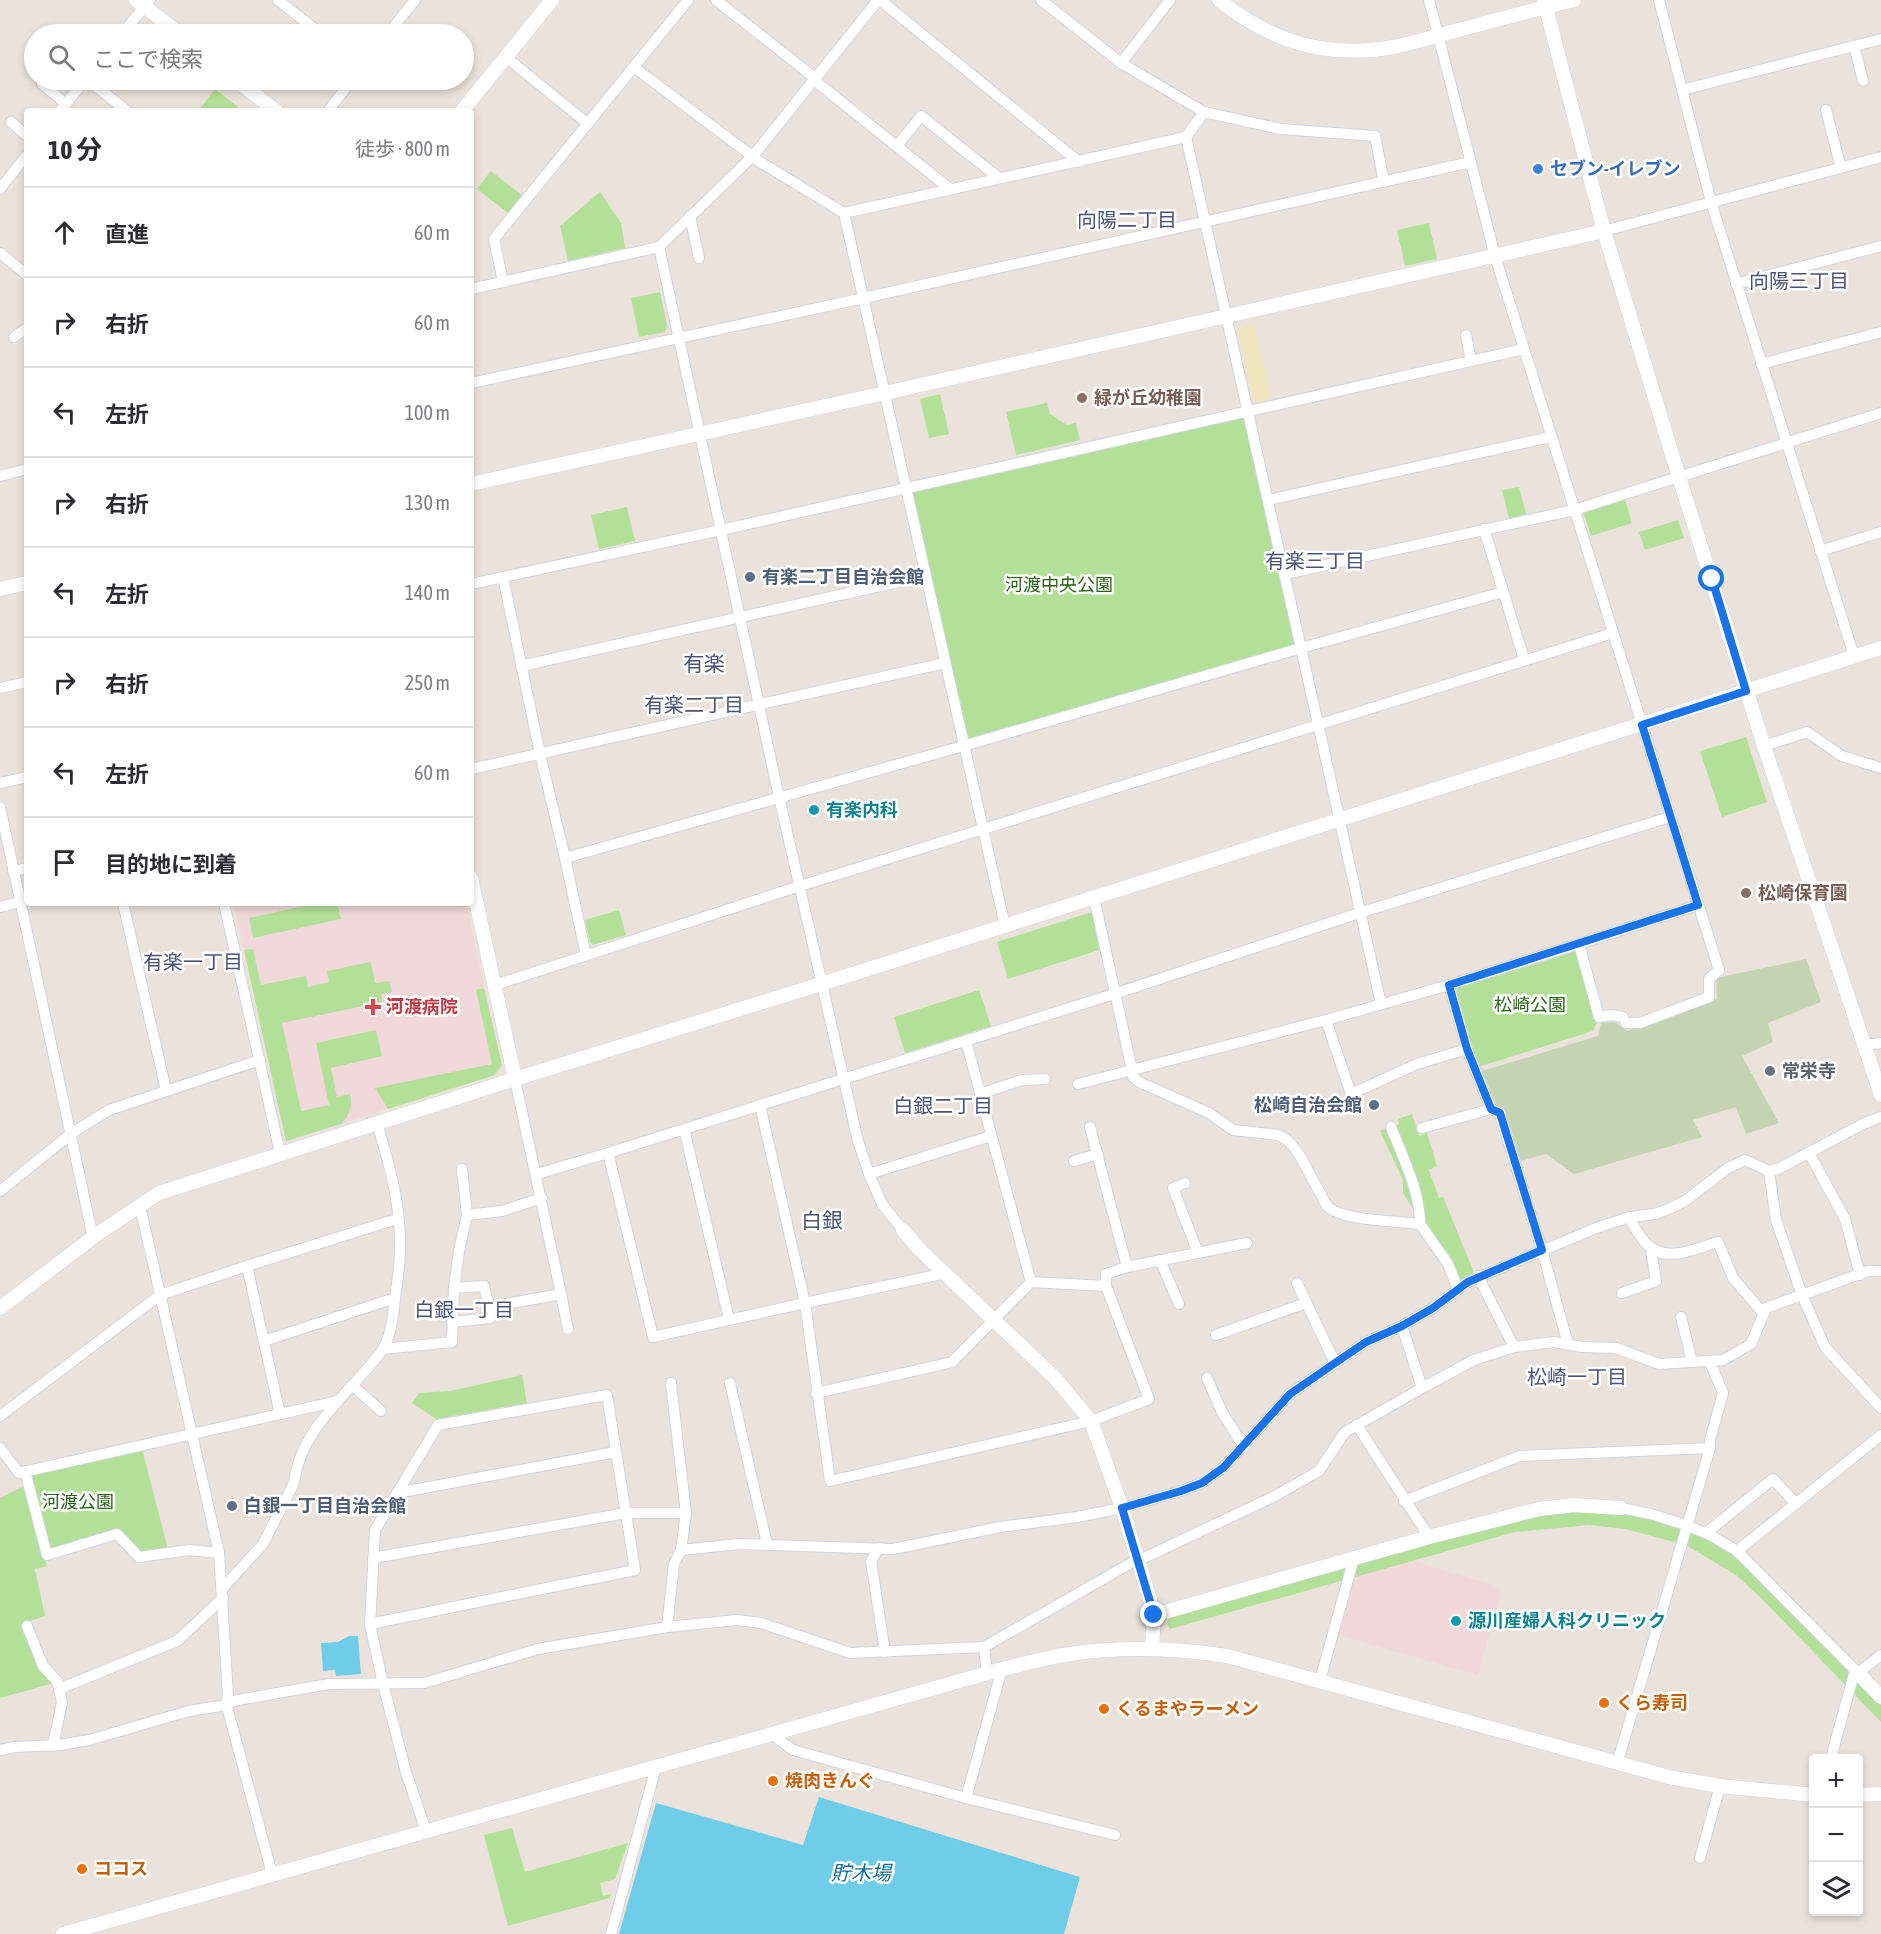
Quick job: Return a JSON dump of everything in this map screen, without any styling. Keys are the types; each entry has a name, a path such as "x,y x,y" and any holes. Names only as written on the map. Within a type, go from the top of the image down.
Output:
{"street":[{"path":"278,0 308,24"},
{"path":"396,24 415,0"},
{"path":"464,108 552,0"},
{"path":"503,282 494,239 635,68 687,0"},
{"path":"716,0 950,189"},
{"path":"474,288 659,247 753,156 879,0 1078,162"},
{"path":"1041,0 1121,63 1204,112 1281,129 1375,136 1384,182"},
{"path":"1121,63 1170,0"},
{"path":"1220,0 1239,16 1272,33 1302,45 1333,51 1363,51 1395,47 1545,3 1574,0"},
{"path":"1428,0 1495,256 1719,970 1709,979 1709,997 1640,1023 1626,1023 1623,1017 1612,1015 1599,1017 1579,944"},
{"path":"1659,0 1711,202 1854,657"},
{"path":"129,24 144,2 169,24"},
{"path":"1545,3 1604,231 1679,477 1746,691 1881,1095"},
{"path":"1682,90 1881,39"},
{"path":"1854,46 1863,81"},
{"path":"506,57 588,124"},
{"path":"635,68 753,156 844,213 1005,926"},
{"path":"47,90 63,107 77,90"},
{"path":"99,90 123,108"},
{"path":"249,90 272,108"},
{"path":"330,108 344,90"},
{"path":"1826,110 1841,168"},
{"path":"844,213 1185,137 1204,112"},
{"path":"897,146 921,116 999,178"},
{"path":"11,122 24,133"},
{"path":"1185,137 1269,500 1381,1004"},
{"path":"474,483 1604,231 1881,157"},
{"path":"0,189 24,159"},
{"path":"474,382 864,298 1471,162"},
{"path":"690,216 699,258"},
{"path":"1736,284 1881,246"},
{"path":"659,247 821,984 858,1141 869,1173 882,1204 919,1249 1055,1378 1091,1421 1122,1508 1154,1615 1152,1649"},
{"path":"0,253 24,273"},
{"path":"14,337 24,330"},
{"path":"1761,364 1881,332"},
{"path":"1466,335 1472,361"},
{"path":"474,583 1524,350"},
{"path":"1285,574 1574,510 1881,412"},
{"path":"1269,500 1550,437"},
{"path":"0,476 24,470"},
{"path":"1484,529 1524,659"},
{"path":"1820,551 1881,532"},
{"path":"521,666 925,576"},
{"path":"502,577 586,955"},
{"path":"0,589 24,584"},
{"path":"566,858 1503,592"},
{"path":"495,985 800,886 1613,633"},
{"path":"0,1308 93,1238 159,1193 515,1078 1339,821 1881,648"},
{"path":"474,768 945,663"},
{"path":"0,688 24,683"},
{"path":"1764,746 1807,732 1842,756 1881,768"},
{"path":"0,783 24,778"},
{"path":"0,807 2,826 72,1133 93,1238"},
{"path":"537,1174 966,1041 1359,913 1670,818"},
{"path":"13,871 24,869"},
{"path":"474,891 537,1174 568,1329"},
{"path":"1094,897 1133,1077 1139,1082 1209,1113 1233,1130 1286,1139 1300,1156 1327,1206 1333,1212 1341,1215 1420,1224"},
{"path":"0,907 20,902"},
{"path":"1078,1084 1326,1020 1449,985 1698,905"},
{"path":"124,906 166,1090"},
{"path":"225,906 280,1153"},
{"path":"1449,985 1467,1049 1491,1109"},
{"path":"1326,1020 1351,1094 1417,1064 1467,1049"},
{"path":"966,1041 1031,1282"},
{"path":"1864,1046 1881,1043"},
{"path":"0,1191 72,1133 109,1110 260,1060"},
{"path":"980,1094 1022,1080 1045,1079"},
{"path":"760,1105 805,1304 830,1481 1091,1421 1149,1399 1106,1286 1106,1274 1127,1267 1247,1243"},
{"path":"1422,1128 1491,1109 1500,1113 1568,1344"},
{"path":"681,1550 739,1544 893,1549 1000,1527 1077,1517 1122,1508 1181,1491 1202,1483 1224,1467 1290,1394 1366,1342 1402,1326 1433,1308 1478,1276 1596,1228 1630,1217 1655,1214 1671,1208 1728,1168 1745,1160 1769,1171 1778,1169 1863,1124 1881,1117"},
{"path":"59,1689 177,1641 223,1593 263,1544 294,1483 295,1473 307,1442 318,1425 383,1349 393,1316 400,1249 389,1162 376,1124"},
{"path":"1090,1127 1127,1267"},
{"path":"1391,1127 1412,1180 1420,1224 1448,1264 1458,1289"},
{"path":"684,1129 729,1319"},
{"path":"869,1173 991,1136"},
{"path":"608,1153 653,1337 946,1273"},
{"path":"1809,1153 1845,1219 1860,1275"},
{"path":"1074,1161 1098,1154"},
{"path":"383,1349 452,1342 454,1288 467,1215 462,1169"},
{"path":"1769,1171 1776,1220 1802,1295 1825,1347 1881,1408"},
{"path":"1185,1183 1173,1188 1198,1252"},
{"path":"467,1215 502,1211 542,1198"},
{"path":"140,1206 219,1553 228,1695 226,1703 272,1875"},
{"path":"1622,1293 1656,1281 1651,1250 1633,1227 1630,1217"},
{"path":"0,1416 160,1295 397,1219"},
{"path":"1651,1250 1669,1256 1718,1242 1733,1278 1763,1312"},
{"path":"1160,1260 1179,1304"},
{"path":"247,1266 280,1414"},
{"path":"0,1750 14,1747 53,1746 89,1740 148,1722 226,1703 329,1684 424,1683 538,1649 667,1627 737,1620 760,1623 850,1653 984,1647 1138,1559 1274,1497 1318,1472 1345,1432 1474,1360 1514,1347 1540,1343 1616,1348 1659,1364 1723,1360 1751,1344 1766,1308 1868,1271 1881,1271"},
{"path":"1478,1276 1514,1347"},
{"path":"816,1393 952,1362 1031,1282 1106,1286"},
{"path":"1297,1282 1335,1363"},
{"path":"452,1322 490,1318 484,1286 454,1288"},
{"path":"489,1307 561,1294"},
{"path":"264,1341 395,1298"},
{"path":"1216,1335 1306,1303"},
{"path":"1681,1317 1692,1362"},
{"path":"1402,1326 1422,1388"},
{"path":"1617,1764 1710,1448 1710,1440 1723,1393 1710,1362"},
{"path":"1207,1378 1222,1412 1244,1447"},
{"path":"667,1627 674,1564 681,1550 686,1513 671,1383"},
{"path":"730,1383 767,1544"},
{"path":"352,1386 381,1412"},
{"path":"370,1623 635,1570 607,1395 438,1425 375,1530 370,1623 406,1772 426,1831"},
{"path":"0,1448 20,1473 339,1401"},
{"path":"1357,1425 1429,1537"},
{"path":"1737,1551 1881,1435"},
{"path":"1404,1501 1520,1456 1710,1448"},
{"path":"397,1493 616,1452"},
{"path":"25,1471 46,1555 117,1534 139,1557 189,1550 219,1553"},
{"path":"1706,1533 1773,1479 1796,1504"},
{"path":"1154,1615 1515,1515 1556,1506 1621,1508 1686,1525 1706,1533 1737,1551 1881,1697"},
{"path":"373,1558 626,1513 686,1513"},
{"path":"879,1548 871,1561 885,1653"},
{"path":"1320,1680 1354,1558"},
{"path":"27,1626 43,1666 57,1681 62,1702 53,1746"},
{"path":"984,1647 987,1673"},
{"path":"63,1934 987,1673 1068,1654 1110,1649 1192,1651 1227,1656 1669,1777 1720,1786 1809,1794"},
{"path":"1832,1754 1857,1672 1881,1655"},
{"path":"966,1798 1002,1669"},
{"path":"771,1734 793,1750 966,1798 1115,1835"},
{"path":"611,1934 656,1767"},
{"path":"1700,1858 1720,1786"},
{"path":"1863,1795 1881,1794"}],"shaded area":[{"name":"河渡病院","path":"235,906 467,906 502,1065 495,1075 286,1141"},
{"path":"1410,1560 1493,1585 1500,1594 1478,1675 1338,1635 1354,1576"}],"green space":[{"path":"214,90 238,107 237,108 200,108"},
{"path":"491,171 522,195 508,213 477,189"},
{"path":"600,192 621,223 625,248 568,261 560,226"},
{"path":"1429,223 1437,259 1405,266 1397,230"},
{"path":"660,292 667,326 665,332 639,337 631,298"},
{"path":"940,394 949,434 929,438 920,399"},
{"path":"1047,403 1050,414 1067,425 1076,423 1080,440 1016,455 1006,412"},
{"name":"河渡中央公園","path":"1248,411 1301,648 963,746 905,488"},
{"path":"1519,487 1526,514 1509,518 1502,490"},
{"path":"1625,499 1632,523 1591,536 1584,515 1587,511"},
{"path":"627,507 635,541 599,549 591,515"},
{"path":"1678,520 1684,538 1645,550 1639,532"},
{"path":"1746,737 1767,802 1722,817 1700,751"},
{"path":"304,906 338,906 341,919 253,938 249,918"},
{"path":"619,910 626,935 593,945 590,942 585,920"},
{"path":"1092,912 1099,950 1008,979 997,942"},
{"name":"松崎公園","path":"1579,944 1599,1017 1593,1031 1475,1068 1449,985"},
{"path":"253,949 261,985 306,976 308,987 329,982 327,971 371,962 375,983 389,981 392,992 381,994 382,1002 282,1023 301,1111 329,1105 316,1043 376,1030 382,1056 331,1068 337,1097 350,1094 351,1098 350,1110 341,1124 286,1141 244,950"},
{"path":"1806,959 1821,1002 1768,1023 1773,1042 1742,1056 1779,1123 1746,1134 1736,1107 1693,1120 1702,1137 1574,1174 1546,1154 1521,1161 1506,1113 1498,1109 1482,1071 1598,1036 1601,1023 1615,1022 1627,1031 1717,999 1716,978"},
{"path":"484,988 502,1065 495,1075 388,1109 375,1088 492,1064 476,990"},
{"path":"979,990 991,1026 905,1053 894,1017"},
{"path":"1412,1114 1419,1136 1427,1133 1437,1166 1429,1170 1439,1198 1443,1197 1475,1275 1461,1284 1403,1193 1403,1180 1380,1131 1399,1124 1398,1119"},
{"path":"522,1375 527,1403 436,1419 412,1403 419,1393 450,1391"},
{"name":"河渡公園","path":"141,1445 169,1553 139,1557 117,1534 47,1555 25,1471"},
{"path":"24,1486 47,1566 35,1569 45,1616 21,1624 39,1667 54,1683 0,1698 0,1498"},
{"path":"1556,1510 1637,1514 1697,1534 1730,1553 1749,1567 1881,1705 1881,1722 1736,1575 1686,1545 1625,1529 1589,1525 1515,1532 1170,1629 1167,1624 1170,1615 1491,1524"},
{"path":"512,1828 525,1872 628,1843 615,1879 600,1883 603,1896 611,1894 610,1898 508,1926 484,1835"}],"sand":[{"path":"1254,324 1271,399 1257,402 1253,400 1237,328"}],"water":[{"path":"349,1636 358,1636 361,1674 336,1676 335,1670 323,1671 321,1643 338,1642"},
{"name":"貯木場","path":"819,1797 1080,1877 1064,1934 619,1934 656,1803 803,1845"}],"place":[{"name":"セブン-イレブン","path":"1538,169"},
{"name":"緑が丘幼稚園","path":"1082,398"},
{"name":"有楽二丁目自治会館","path":"750,577"},
{"name":"有楽内科","path":"814,810"},
{"name":"松崎保育園","path":"1746,893"},
{"name":"河渡病院","path":"373,1007"},
{"name":"常栄寺","path":"1770,1071"},
{"name":"松崎自治会館","path":"1374,1105"},
{"name":"白銀一丁目自治会館","path":"232,1506"},
{"name":"源川産婦人科クリニック","path":"1456,1621"},
{"name":"くら寿司","path":"1604,1703"},
{"name":"くるまやラーメン","path":"1104,1709"},
{"name":"焼肉きんぐ","path":"773,1781"},
{"name":"ココス","path":"82,1869"}],"district":[{"name":"向陽二丁目","path":"1127,220"},
{"name":"向陽三丁目","path":"1799,281"},
{"name":"有楽三丁目","path":"1315,561"},
{"name":"有楽","path":"704,664"},
{"name":"有楽二丁目","path":"694,705"},
{"name":"有楽一丁目","path":"193,962"},
{"name":"白銀二丁目","path":"943,1106"},
{"name":"白銀","path":"822,1221"},
{"name":"白銀一丁目","path":"464,1310"},
{"name":"松崎一丁目","path":"1577,1377"}],"route":[{"path":"1154,1615 1122,1508 1202,1483 1224,1467 1244,1447 1290,1394 1335,1363 1366,1342 1402,1326 1433,1308 1478,1276 1542,1250 1500,1113 1491,1109 1467,1049 1449,985 1698,905 1642,725 1746,691 1712,579"}]}
